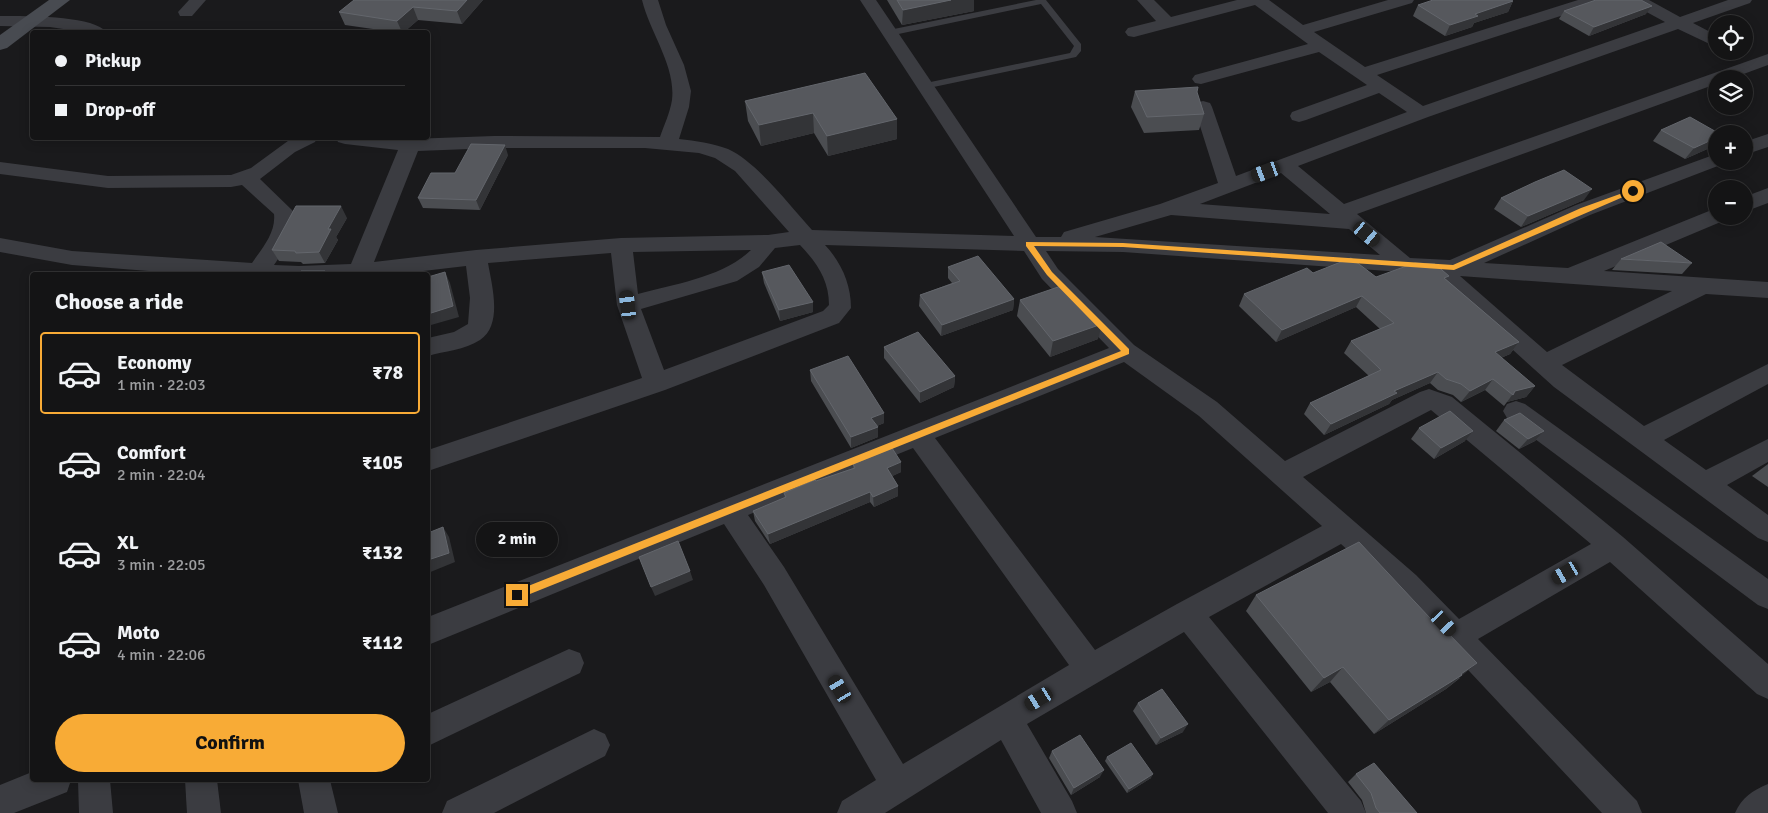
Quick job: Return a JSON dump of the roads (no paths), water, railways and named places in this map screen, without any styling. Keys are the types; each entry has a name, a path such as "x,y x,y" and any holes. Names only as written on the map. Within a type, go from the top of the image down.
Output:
{"street":[{"path":"0,44 60,0"},
{"path":"186,12 198,0"},
{"path":"650,0 652,14 682,88 681,102 668,143"},
{"path":"868,0 924,86 1039,244 1050,274 1126,352 1208,408 1406,584 1625,813"},
{"path":"1145,0 1167,23"},
{"path":"1134,32 1260,2 1284,0"},
{"path":"1300,31 1406,0"},
{"path":"1362,74 1595,0"},
{"path":"1636,0 1708,38"},
{"path":"1039,244 1167,209 1421,113 1744,0"},
{"path":"1260,2 1421,113"},
{"path":"0,20 75,26 93,30"},
{"path":"1201,79 1322,46"},
{"path":"1167,209 1348,218 1764,63"},
{"path":"1299,116 1380,86"},
{"path":"1203,107 1229,186"},
{"path":"0,168 108,182 232,181 246,178 258,172 283,150 301,140"},
{"path":"364,140 410,145 494,142 668,143 701,147 733,160 742,167 827,262 840,292 840,308 831,317 656,383 430,459"},
{"path":"1753,146 1768,140"},
{"path":"359,271 410,145"},
{"path":"1444,267 1583,210 1708,163"},
{"path":"1284,165 1404,264"},
{"path":"0,245 72,258 179,271 258,272 284,229 286,220 284,212 246,178"},
{"path":"1753,201 1768,195"},
{"path":"1570,276 1708,219"},
{"path":"339,272 621,245 768,242 804,237 1123,245 1768,290"},
{"path":"628,305 729,276 741,270 762,252 768,242"},
{"path":"621,245 628,305 656,383"},
{"path":"430,346 464,337 474,332 480,325 482,311 476,258"},
{"path":"1444,267 1544,364 1642,439 1768,530"},
{"path":"1544,364 1704,285"},
{"path":"430,630 1126,352"},
{"path":"1642,439 1768,373"},
{"path":"1284,474 1429,399 1434,400 1443,404 1612,546 1768,684"},
{"path":"1516,411 1768,596"},
{"path":"918,435 1090,668"},
{"path":"1705,484 1768,449"},
{"path":"730,510 774,576 878,803 1006,719 1090,668 1344,528"},
{"path":"1456,636 1612,546"},
{"path":"1187,613 1349,813"},
{"path":"430,729 569,663"},
{"path":"1006,719 1060,813"},
{"path":"459,813 594,746"},
{"path":"0,802 51,782"},
{"path":"94,782 96,813"},
{"path":"201,782 204,813"},
{"path":"1752,813 1768,801"}],"lane":[{"path":"889,33 1043,0 1078,46 1077,51 1073,55 924,86"}]}
